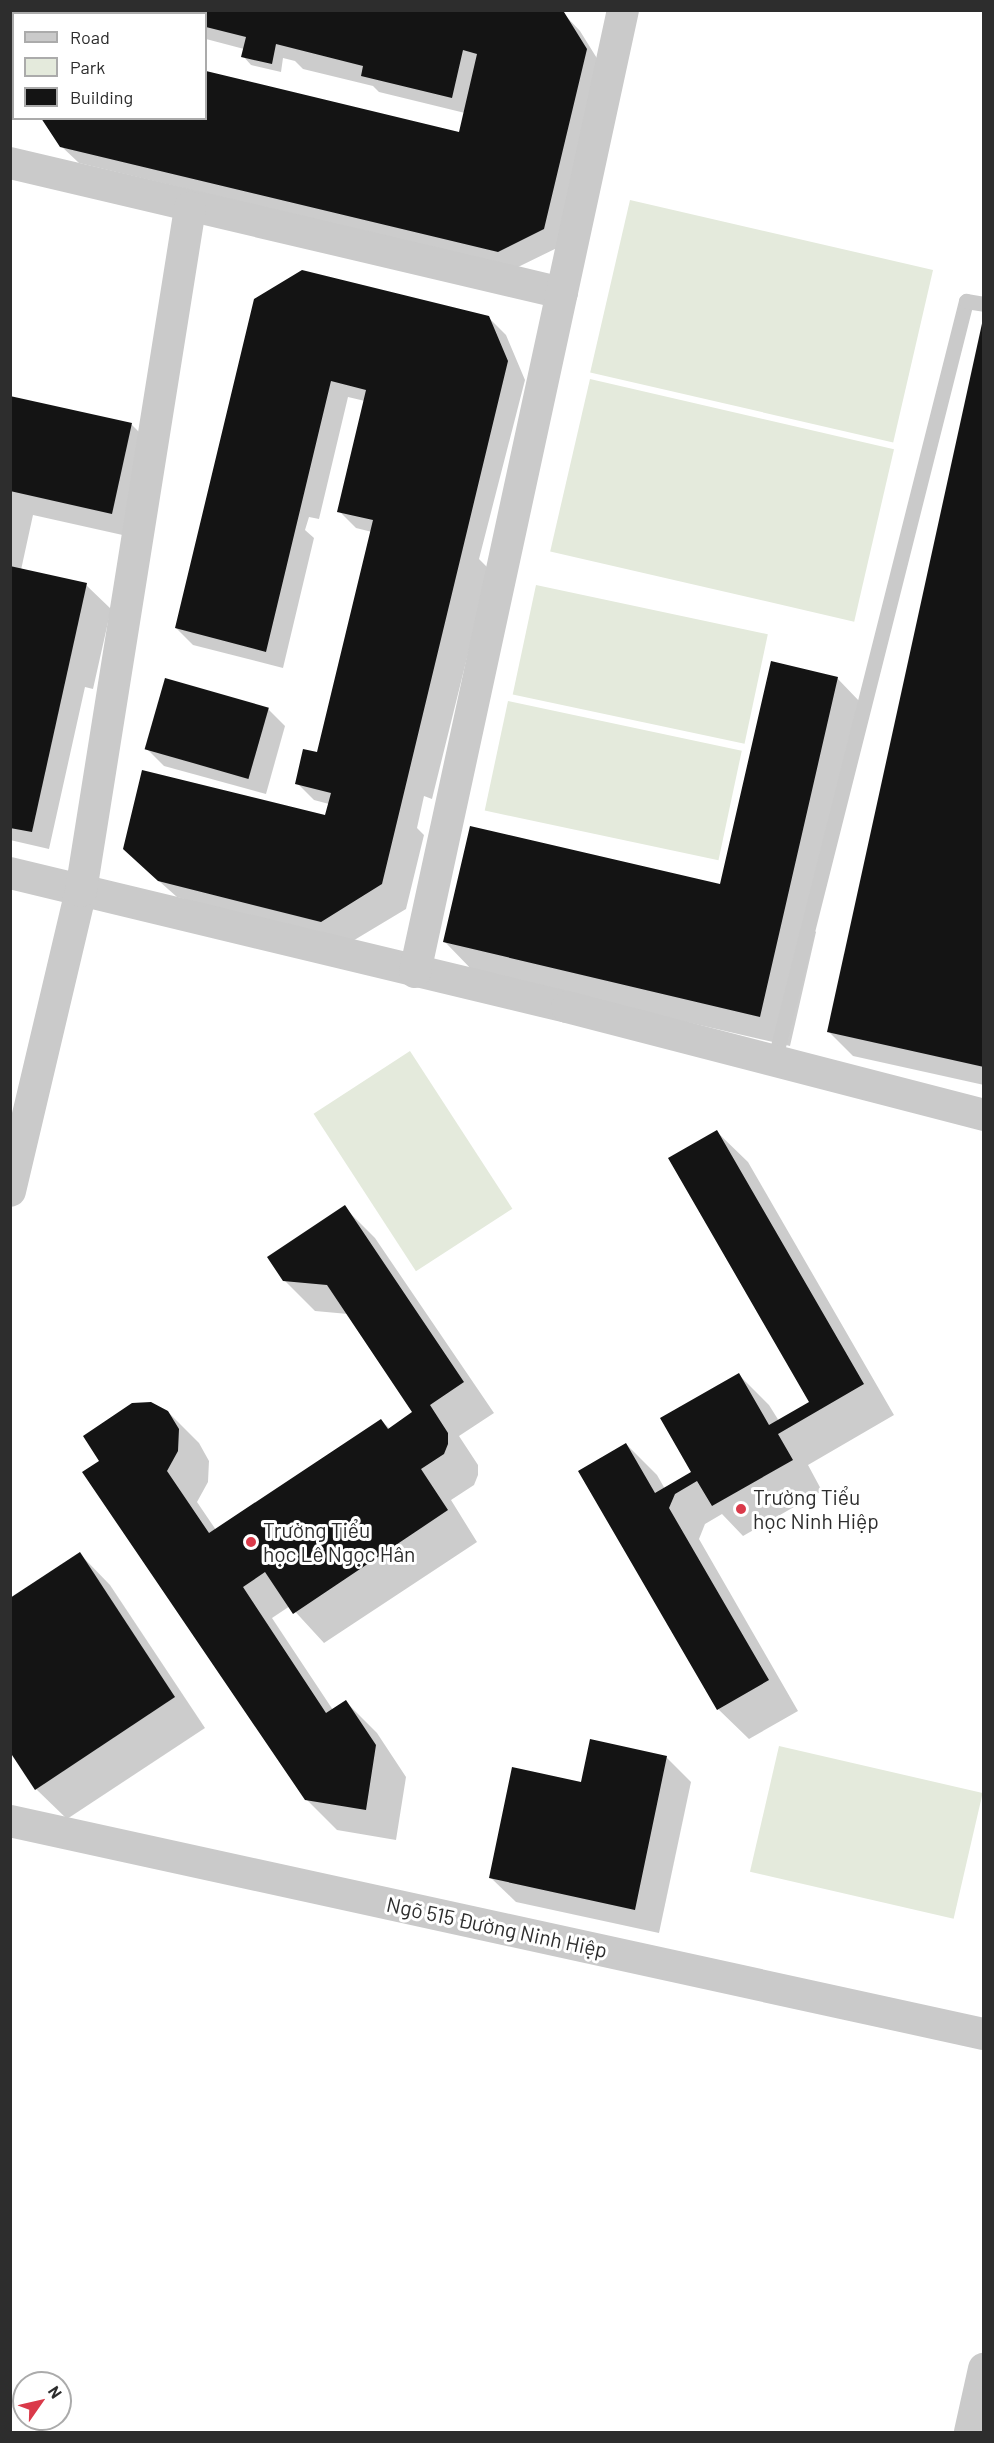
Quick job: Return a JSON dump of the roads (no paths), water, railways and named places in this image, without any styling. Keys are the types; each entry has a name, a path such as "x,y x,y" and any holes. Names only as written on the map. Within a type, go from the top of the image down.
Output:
{"street":[{"path":"415,972 623,10"},
{"path":"10,163 190,208 562,293"},
{"path":"10,1191 81,891 190,208"},
{"path":"10,873 567,1007 984,1115"},
{"name":"Ngõ 515 Đường Ninh Hiệp","path":"10,1821 984,2034"},
{"path":"970,2433 984,2369"}],"lane":[{"path":"774,1062 966,301 984,304"}],"place":[{"name":"Trường Tiểu học Ninh Hiệp","path":"741,1509"},
{"name":"Trường Tiểu học Lê Ngọc Hân","path":"251,1542"}]}
